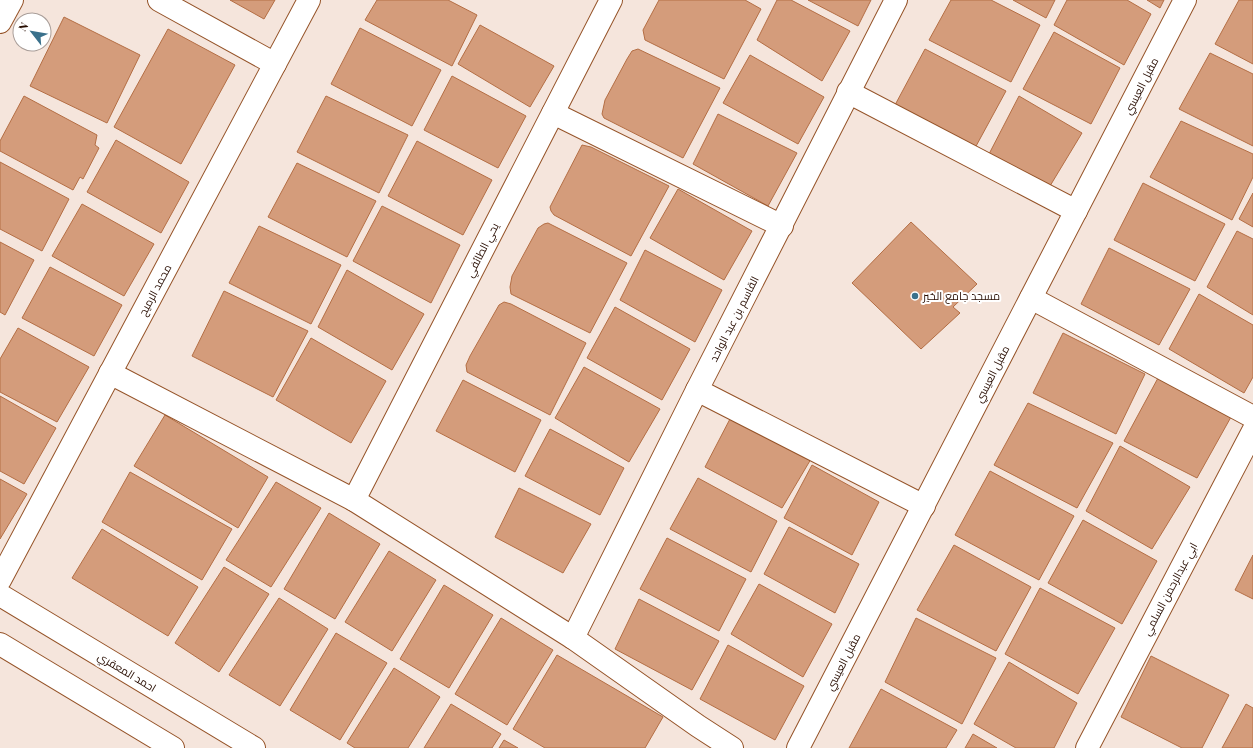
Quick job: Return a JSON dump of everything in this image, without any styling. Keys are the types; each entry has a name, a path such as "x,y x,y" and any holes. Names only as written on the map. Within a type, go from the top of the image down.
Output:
{"street":[{"path":"0,22 12,0"},
{"path":"159,0 275,64"},
{"name":"محمد الرميح","path":"0,580 309,0"},
{"name":"يحي الطائفي","path":"354,500 610,0"},
{"name":"القاسم بن عبد الواحد","path":"573,638 697,390 896,0"},
{"name":"مقبل العيسي","path":"798,748 1185,0"},
{"path":"848,92 1076,211"},
{"path":"553,113 782,226"},
{"path":"1031,298 1253,417"},
{"path":"110,374 354,500 573,638 698,726 732,748"},
{"path":"697,390 924,506"},
{"name":"ابي عبدالرحمن السلمي","path":"1087,748 1253,431"},
{"name":"احمد المعقري","path":"0,595 254,748"},
{"path":"0,644 173,748"}],"building":[{"path":"230,0 275,0 264,19"},
{"path":"377,0 448,0 477,15 452,66 365,20"},
{"path":"659,0 745,0 761,9 724,79 645,40 643,30"},
{"path":"777,0 791,0 850,31 822,81 757,40"},
{"path":"808,0 871,0 858,26"},
{"path":"951,0 991,0 1040,25 1011,82 929,40"},
{"path":"1013,0 1055,0 1046,18"},
{"path":"1067,0 1127,0 1151,14 1124,65 1054,25"},
{"path":"1147,0 1164,0 1160,8"},
{"path":"1239,0 1253,0 1253,64 1215,44"},
{"path":"64,17 140,55 107,123 30,86 47,52 52,52 52,41"},
{"path":"480,25 554,66 530,107 458,64"},
{"path":"360,28 441,70 412,126 331,84"},
{"path":"168,29 235,65 181,164 114,127"},
{"path":"1054,32 1120,68 1091,124 1023,89"},
{"path":"638,49 720,88 683,158 604,118 602,114 605,100 627,59 632,51"},
{"path":"925,49 1006,91 975,148 895,105"},
{"path":"1210,53 1253,74 1253,146 1179,109"},
{"path":"750,55 824,97 798,144 723,103"},
{"path":"452,76 526,116 498,168 424,130"},
{"path":"24,96 97,135 95,145 99,148 83,179 80,177 73,190 0,151 0,141"},
{"path":"326,96 408,135 379,193 297,152"},
{"path":"1019,96 1082,133 1050,186 989,154"},
{"path":"718,114 797,153 768,206 693,164"},
{"path":"1181,121 1253,154 1253,177 1232,220 1150,177"},
{"path":"116,140 189,182 161,233 87,192"},
{"path":"417,141 492,180 463,235 388,196"},
{"path":"582,145 591,147 669,186 631,256 554,215 551,211 550,207"},
{"path":"0,162 69,199 42,251 0,229"},
{"path":"297,163 376,201 347,257 268,217"},
{"path":"1143,183 1225,224 1195,281 1114,240"},
{"path":"678,189 752,231 724,280 650,238"},
{"path":"1253,193 1253,227 1239,219"},
{"path":"82,204 154,244 124,296 52,256"},
{"path":"382,206 460,245 431,303 353,261"},
{"name":"مسجد جامع الخير","path":"911,222 977,284 953,307 960,313 921,349 852,283"},
{"path":"548,223 627,263 590,333 511,294 510,287 512,276 538,228"},
{"path":"259,226 341,265 311,324 229,283"},
{"path":"1237,231 1253,239 1253,315 1207,287"},
{"path":"0,242 34,260 5,315 0,312"},
{"path":"1109,248 1190,289 1159,345 1081,304"},
{"path":"645,250 722,290 695,342 620,300"},
{"path":"50,267 122,305 94,356 22,318"},
{"path":"347,270 424,314 392,370 318,327"},
{"path":"224,291 308,331 273,397 192,356"},
{"path":"1199,294 1253,325 1253,377 1244,393 1169,349"},
{"path":"504,302 511,304 586,343 550,415 467,372 466,365 470,356 499,305"},
{"path":"615,307 690,349 662,400 587,358"},
{"path":"18,328 89,367 57,422 0,392 0,359"},
{"path":"1063,333 1145,374 1116,434 1033,393"},
{"path":"311,338 386,381 351,443 276,400"},
{"path":"584,367 660,409 629,462 555,418"},
{"path":"1158,378 1231,417 1197,478 1124,441"},
{"path":"463,380 541,420 515,472 436,431"},
{"path":"0,396 56,428 24,484 0,471"},
{"path":"1028,403 1113,443 1077,508 994,465"},
{"path":"165,415 268,477 238,528 134,466"},
{"path":"731,417 811,459 782,508 705,467"},
{"path":"550,429 624,468 600,515 525,476"},
{"path":"1120,446 1190,487 1152,549 1086,511"},
{"path":"812,465 879,502 852,555 784,518"},
{"path":"990,471 1074,516 1039,580 955,535"},
{"path":"130,472 232,529 202,580 102,522"},
{"path":"698,478 777,521 751,572 670,529"},
{"path":"0,479 27,494 0,539"},
{"path":"276,482 321,508 271,587 226,560"},
{"path":"519,488 591,524 563,573 495,537"},
{"path":"329,513 380,544 335,619 284,589"},
{"path":"1083,520 1157,561 1122,624 1048,583"},
{"path":"789,527 859,564 835,613 764,574"},
{"path":"102,529 198,587 168,636 72,578"},
{"path":"667,538 746,579 719,631 640,589"},
{"path":"954,545 1031,587 996,651 917,610"},
{"path":"389,551 436,580 392,651 345,622"},
{"path":"1253,555 1253,599 1235,590"},
{"path":"224,567 269,594 219,672 175,643"},
{"path":"759,584 832,624 803,677 731,634"},
{"path":"444,585 493,615 449,688 400,659"},
{"path":"1040,588 1115,628 1078,694 1005,654"},
{"path":"279,598 328,629 280,706 229,675"},
{"path":"639,599 719,641 692,690 615,649"},
{"path":"501,618 553,650 507,725 455,694"},
{"path":"916,618 996,658 962,724 885,682"},
{"path":"336,633 387,663 340,740 290,710"},
{"path":"728,645 804,686 775,740 700,699"},
{"path":"557,655 663,717 645,748 545,748 513,729"},
{"path":"1151,656 1229,695 1202,748 1182,748 1121,717"},
{"path":"1009,662 1077,703 1054,748 1016,748 974,724"},
{"path":"394,668 440,697 408,748 355,748 347,743"},
{"path":"881,689 957,730 946,748 849,748"},
{"path":"451,704 501,734 492,748 424,748"},
{"path":"1246,704 1253,708 1253,748 1222,748"},
{"path":"973,734 997,748 965,748"},
{"path":"504,740 518,748 499,748"}],"place":[{"name":"مسجد جامع الخير","path":"915,296"}]}
